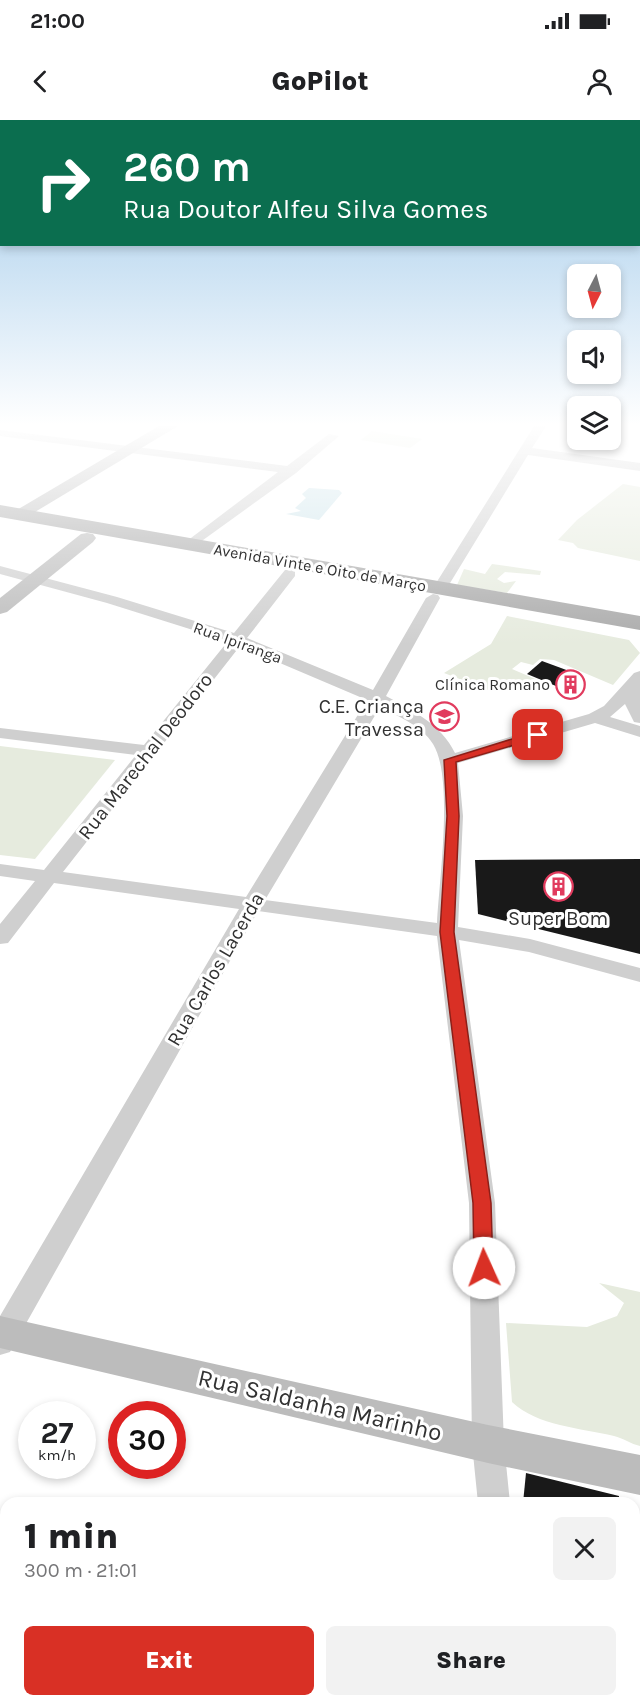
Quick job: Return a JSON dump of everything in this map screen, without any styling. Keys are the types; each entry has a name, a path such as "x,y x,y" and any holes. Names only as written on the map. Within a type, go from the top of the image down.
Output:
{"main road":[{"path":"6,516 41,497"},
{"name":"Avenida Vinte e Oito de Março","path":"6,516 290,573 640,623"},
{"path":"0,608 94,533"},
{"name":"Avenida Vinte e Oito de Março","path":"94,533 192,544 640,633"},
{"name":"Rua Saldanha Marinho","path":"2,1336 488,1444 640,1475"}],"street":[{"path":"192,544 255,497"},
{"name":"Rua Carlos Lacerda","path":"2,1336 252,904 377,698 437,593 498,497"},
{"name":"Rua Ipiranga","path":"0,570 112,600 237,639 377,698 416,719 440,740 450,760"},
{"name":"Rua Marechal Deodoro","path":"0,938 290,573"},
{"path":"636,681 638,711"},
{"path":"493,1497 488,1444 482,1203 447,932 453,816 450,760 595,718 610,710 636,681"},
{"path":"595,718 640,732"},
{"path":"0,733 149,751"},
{"path":"0,870 447,932 530,946 640,975"}],"shaded area":[{"path":"606,497 640,497 640,561 578,548 573,543 558,540 577,520"},
{"path":"492,564 541,571 540,575 505,572 497,579 504,583 516,581 507,593 457,585 464,569 485,574"},
{"path":"507,616 629,640 640,653 613,685 554,660 540,659 533,665 521,662 512,669 540,681 491,691 444,673 491,644"},
{"path":"0,746 115,760 35,859 0,855"},
{"path":"599,1283 640,1292 640,1446 614,1436 547,1421 522,1410 512,1402 506,1323 587,1327 617,1316 624,1303"}],"water":[{"path":"339,497 319,520 286,514 301,511 295,508 306,498"}],"building":[{"name":"Clínica Romano","path":"542,661 580,675 568,691 527,674"},
{"name":"Super Bom","path":"640,859 640,954 478,914 475,860"},
{"path":"526,1473 619,1496 619,1497 524,1497"}],"place":[{"name":"Clínica Romano","path":"571,684"},
{"name":"C.E. Criança Travessa","path":"445,717"},
{"name":"Super Bom","path":"558,887"}],"route":[{"path":"484,1268 482,1203 447,932 453,816 450,760 538,735"}]}
